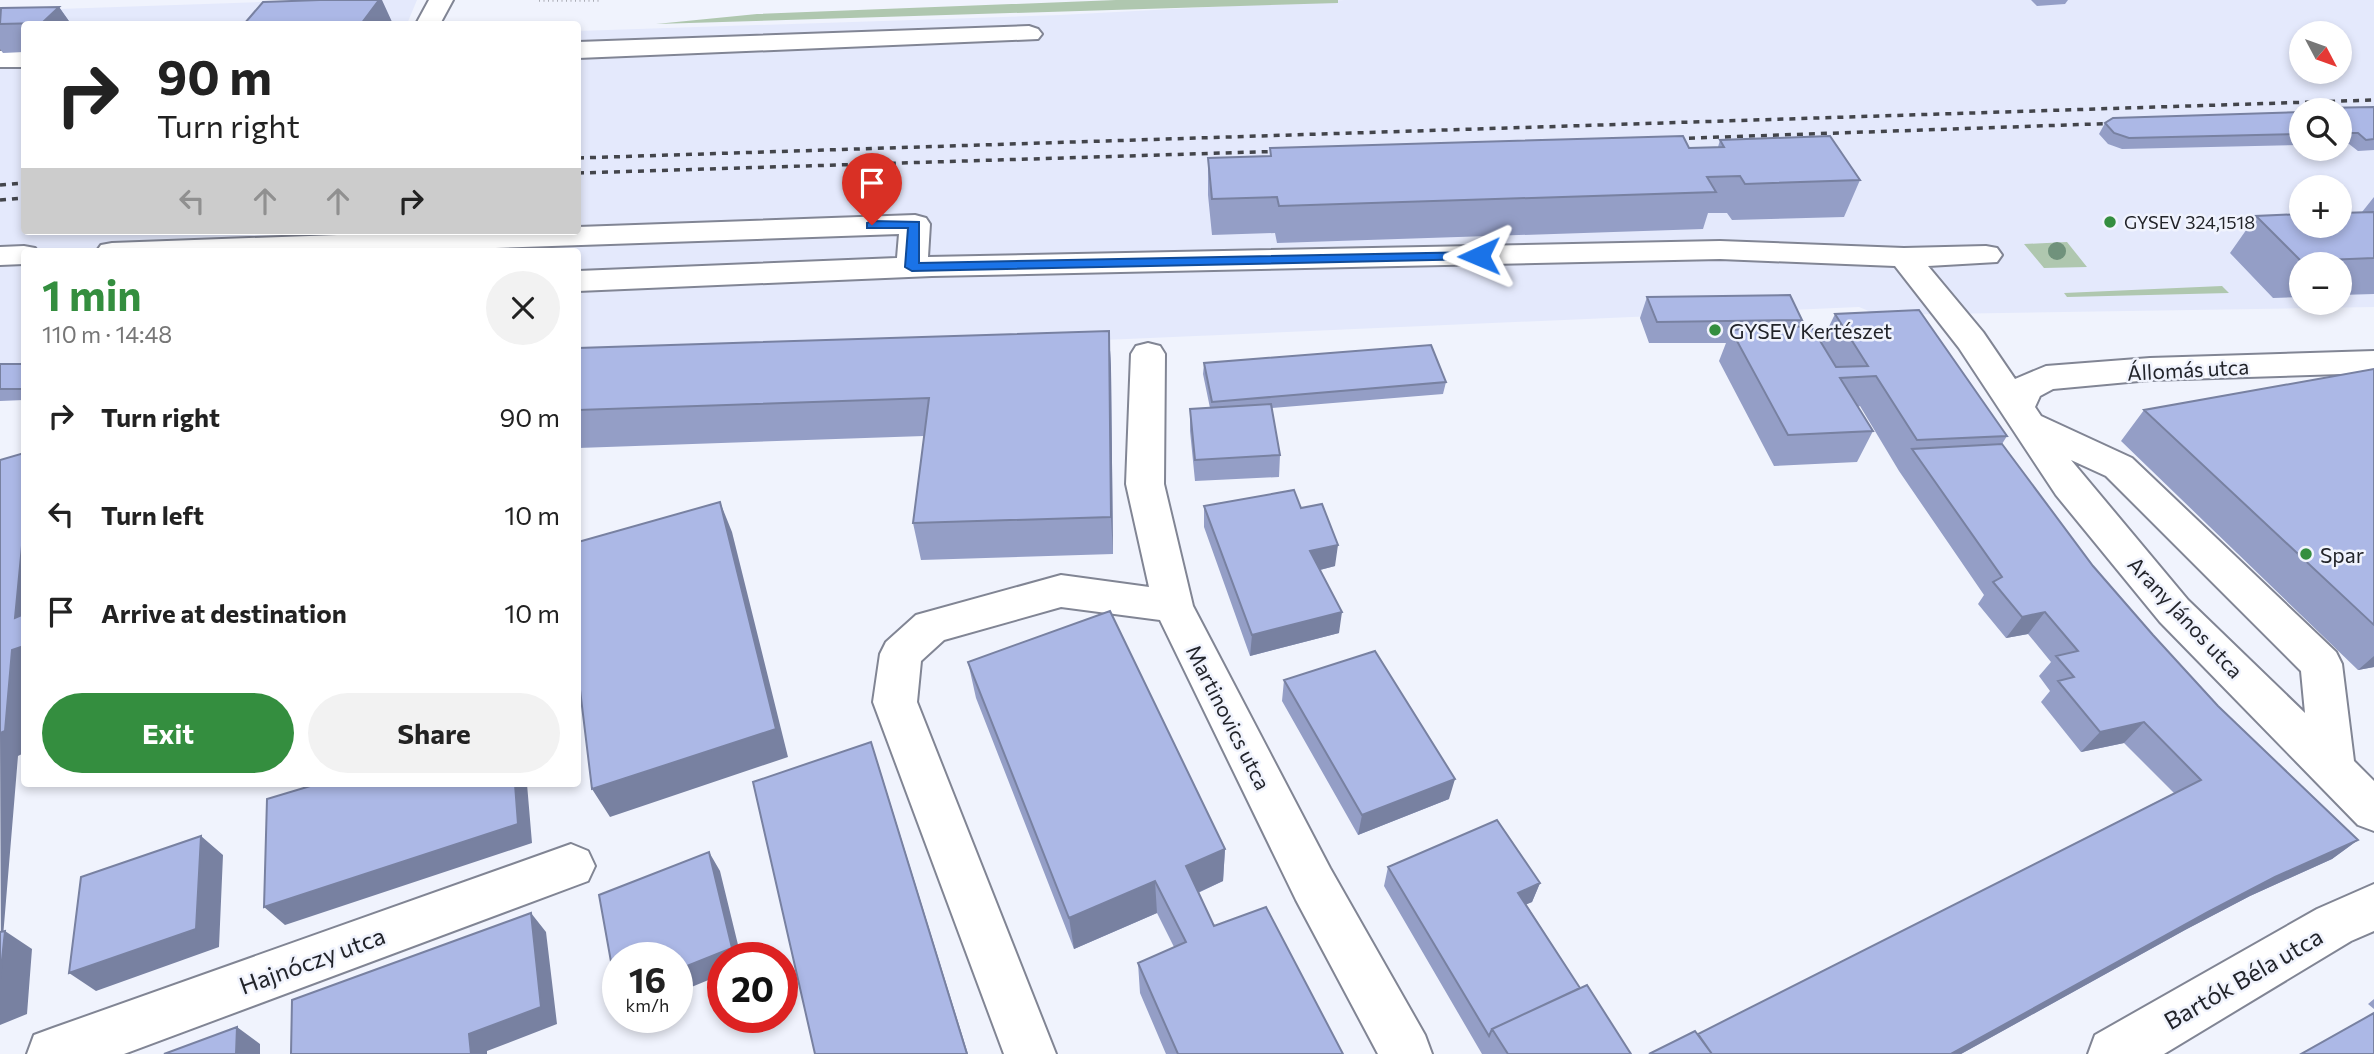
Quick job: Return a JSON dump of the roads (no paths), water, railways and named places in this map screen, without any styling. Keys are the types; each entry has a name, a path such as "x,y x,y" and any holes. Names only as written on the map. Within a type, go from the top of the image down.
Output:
{"street":[{"path":"430,21 441,0"},
{"path":"581,50 1029,34"},
{"path":"0,59 21,59"},
{"path":"224,248 899,224 915,225 912,267"},
{"path":"581,281 912,267 1720,250 1904,257 1986,255"},
{"path":"0,256 21,255"},
{"name":"Arany János utca","path":"1904,257 1971,340 2069,485 2174,611 2374,810"},
{"name":"Martinovics utca","path":"1148,354 1145,484 1173,606 1313,884 1406,1054"},
{"name":"Állomás utca","path":"2022,416 2025,389 2046,378 2150,369 2374,362"},
{"path":"2022,416 2119,467 2321,664 2332,766"},
{"path":"1030,1054 895,702 901,653 931,627 1061,591 1173,606"},
{"name":"Hajnóczy utca","path":"53,1054 571,866"},
{"name":"Bartók Béla utca","path":"2114,1054 2334,925 2374,907"}],"railway":[{"path":"581,158 2374,100"},
{"path":"1665,139 2124,123"},
{"path":"581,173 1288,151"},
{"path":"0,185 21,183"},
{"path":"0,200 21,198"}],"place":[{"name":"GYSEV 324,1518","path":"2110,222"},
{"name":"GYSEV Kertészet","path":"1715,330"},
{"name":"Spar","path":"2306,554"}]}
